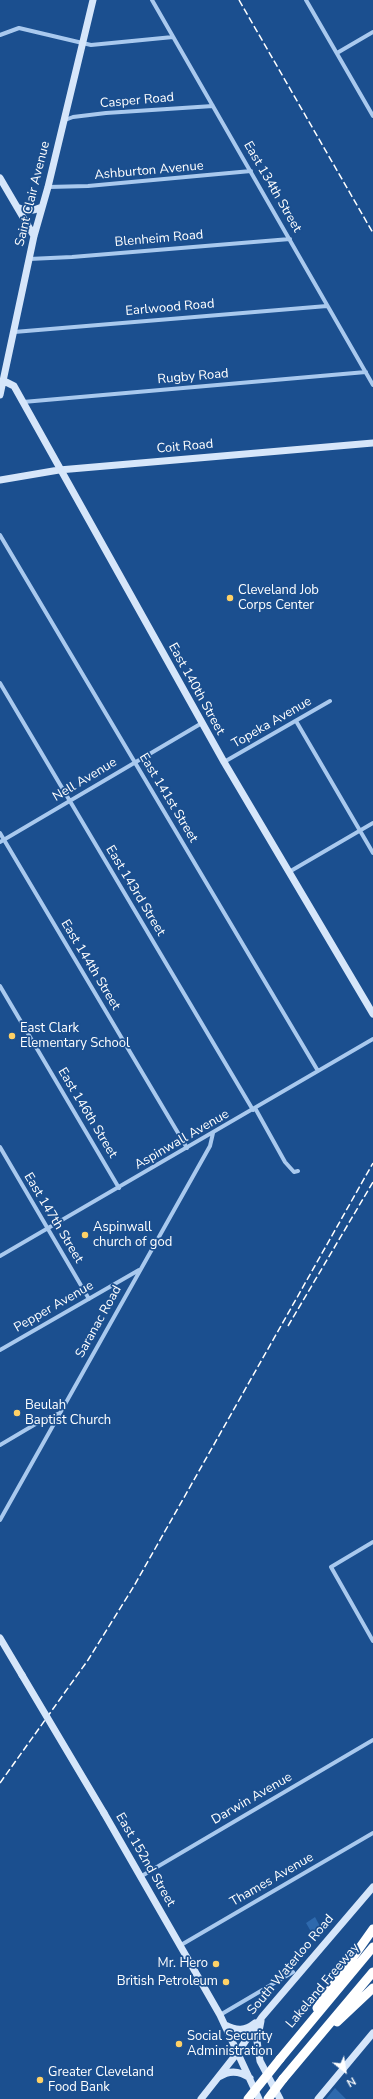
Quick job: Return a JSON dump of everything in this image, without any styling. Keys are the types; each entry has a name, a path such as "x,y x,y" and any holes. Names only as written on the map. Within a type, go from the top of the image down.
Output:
{"highway":[{"path":"306,2026 322,1998 373,1929"},
{"name":"Lakeland Freeway","path":"248,2099 306,2026 373,1947"},
{"path":"268,2099 373,1972"},
{"path":"296,2064 373,1988"}],"street":[{"name":"Saint Clair Avenue","path":"0,395 34,236 48,187 93,0"},
{"name":"East 134th Street","path":"152,0 373,385"},
{"path":"306,0 373,116"},
{"path":"0,35 19,28 91,45 173,37"},
{"path":"337,53 373,32"},
{"name":"Casper Road","path":"64,120 73,117 106,113 213,106"},
{"name":"Ashburton Avenue","path":"48,187 88,186 251,171"},
{"path":"0,178 3,189 17,207 34,236"},
{"path":"17,207 27,211 36,210 42,207"},
{"name":"Blenheim Road","path":"29,259 72,257 290,239"},
{"name":"Earlwood Road","path":"14,332 327,306"},
{"name":"Rugby Road","path":"23,402 366,372"},
{"name":"East 140th Street","path":"2,380 14,386 59,470 202,724 373,1014"},
{"name":"Coit Road","path":"0,480 59,470 373,443"},
{"name":"East 141st Street","path":"0,535 318,1071"},
{"name":"East 143rd Street","path":"0,683 285,1162 294,1172 298,1171"},
{"name":"Topeka Avenue","path":"224,762 330,701"},
{"path":"296,721 373,853"},
{"name":"Nell Avenue","path":"2,841 202,724"},
{"path":"289,872 373,823"},
{"name":"East 144th Street","path":"0,833 2,841 187,1148"},
{"name":"East 146th Street","path":"0,986 119,1188"},
{"name":"Aspinwall Avenue","path":"0,1256 373,1039"},
{"name":"Saranac Road","path":"0,1520 210,1146 213,1133"},
{"name":"East 147th Street","path":"0,1147 89,1298"},
{"name":"Pepper Avenue","path":"0,1350 140,1270"},
{"path":"0,1445 44,1419 60,1412"},
{"path":"373,1542 331,1567 373,1641"},
{"name":"East 152nd Street","path":"0,1638 104,1813 220,2014 259,2099"},
{"name":"Darwin Avenue","path":"140,1876 373,1740"},
{"name":"Thames Avenue","path":"181,1945 373,1833"},
{"name":"South Waterloo Road","path":"201,2099 238,2052 261,2018 373,1887"},
{"path":"220,2014 293,1972"},
{"path":"225,2025 233,2029 245,2029 261,2018"},
{"path":"261,2018 256,2041 260,2061 280,2099"},
{"path":"318,2099 373,2033"},
{"path":"216,2080 224,2073 230,2072 244,2074 250,2078"},
{"path":"314,2099 325,2091"}],"shaded area":[{"path":"315,1917 322,1930 313,1935 306,1923"},
{"path":"335,2088 346,2099 326,2099"}],"railway":[{"path":"239,0 373,233"},
{"path":"0,1783 88,1660 134,1586 373,1163"},
{"path":"288,1326 373,1182"}],"place":[{"name":"Cleveland Job Corps Center","path":"230,598"},
{"name":"East Clark Elementary School","path":"12,1036"},
{"name":"Aspinwall church of god","path":"85,1235"},
{"name":"Beulah Baptist Church","path":"17,1413"},
{"name":"Mr. Hero","path":"216,1964"},
{"name":"British Petroleum","path":"226,1982"},
{"name":"Social Security Administration","path":"179,2044"},
{"name":"Greater Cleveland Food Bank","path":"40,2080"}]}
